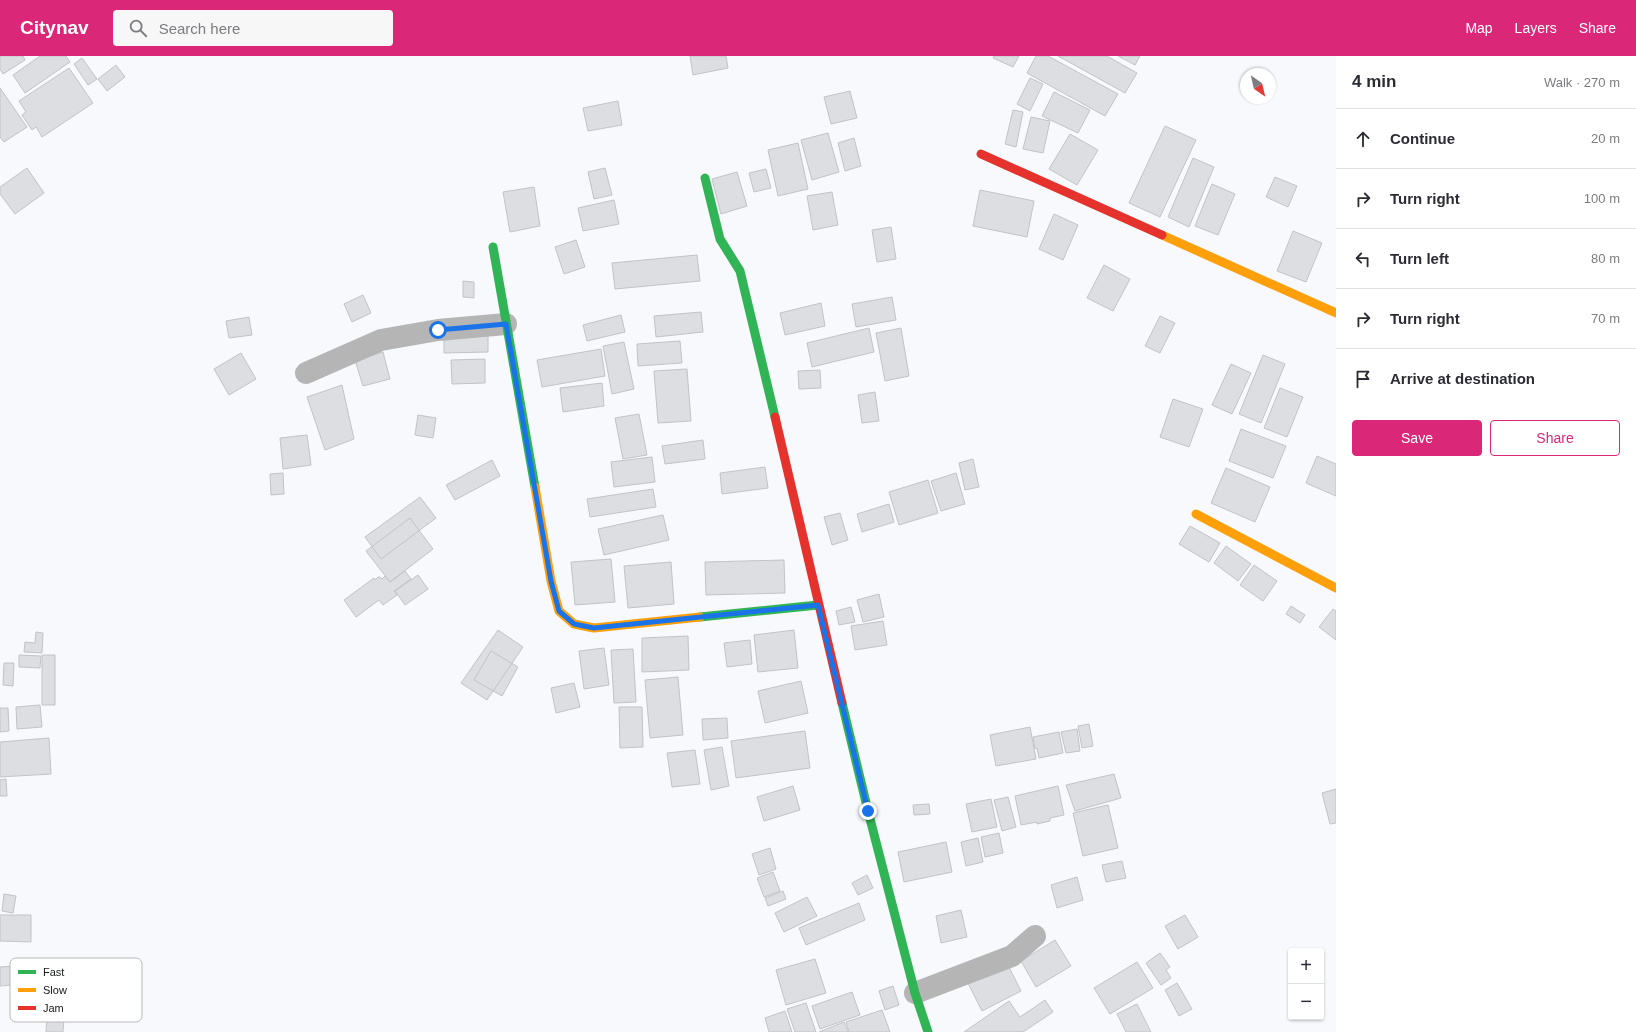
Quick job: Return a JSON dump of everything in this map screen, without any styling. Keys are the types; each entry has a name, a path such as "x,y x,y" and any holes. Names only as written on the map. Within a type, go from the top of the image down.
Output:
{"street":[{"path":"981,154 1336,313"},
{"path":"705,178 720,239 740,271 868,811 915,993 928,1032"},
{"path":"493,247 551,581 559,611 574,624 594,628 818,605"},
{"path":"306,373 381,340 438,330 506,324"},
{"path":"1196,514 1336,588"},
{"path":"915,993 1012,956 1034,936"}],"building":[{"path":"0,56 23,56 25,60 3,74 0,69"},
{"path":"40,56 66,56 70,62 25,93 13,75"},
{"path":"690,56 726,56 728,68 693,75"},
{"path":"994,56 1019,56 1013,67 993,58"},
{"path":"1036,56 1048,56 1118,94 1105,116 1027,73"},
{"path":"1058,56 1107,56 1137,73 1125,93"},
{"path":"1118,56 1140,56 1135,65"},
{"path":"82,58 97,79 88,85 74,64"},
{"path":"116,65 125,77 107,91 98,79"},
{"path":"69,68 93,103 42,137 36,127 32,130 22,115 26,112 19,101"},
{"path":"1030,78 1043,84 1030,111 1017,104"},
{"path":"0,88 27,127 4,142 0,137"},
{"path":"850,91 857,118 831,124 824,97"},
{"path":"1054,92 1090,110 1078,133 1042,116"},
{"path":"618,101 622,125 588,131 583,108"},
{"path":"1013,110 1023,112 1016,147 1005,144"},
{"path":"1031,117 1050,121 1043,153 1023,149"},
{"path":"1165,126 1196,140 1160,217 1129,203"},
{"path":"828,133 839,172 812,180 801,140"},
{"path":"1070,134 1098,150 1077,185 1049,169"},
{"path":"854,138 861,166 845,171 838,143"},
{"path":"798,143 808,189 778,196 768,150"},
{"path":"1193,158 1214,167 1189,227 1168,217"},
{"path":"27,168 44,193 15,214 0,194 0,187"},
{"path":"605,168 612,195 594,199 588,172"},
{"path":"766,169 771,188 754,192 749,173"},
{"path":"737,172 747,206 721,214 712,179"},
{"path":"1275,177 1297,186 1288,207 1266,197"},
{"path":"1212,184 1235,194 1218,235 1195,226"},
{"path":"534,187 540,226 510,232 503,192"},
{"path":"980,190 1034,201 1027,237 973,226"},
{"path":"832,192 838,225 813,230 807,196"},
{"path":"614,200 619,224 583,231 578,208"},
{"path":"1054,214 1078,225 1063,260 1039,249"},
{"path":"891,227 896,259 877,262 872,230"},
{"path":"1293,231 1322,243 1306,282 1277,271"},
{"path":"576,240 585,267 564,274 555,247"},
{"path":"697,255 700,281 615,289 612,263"},
{"path":"1104,265 1130,279 1113,311 1087,298"},
{"path":"463,281 474,282 474,298 463,297"},
{"path":"363,295 371,313 352,322 344,304"},
{"path":"892,297 896,320 856,327 852,304"},
{"path":"821,303 825,326 785,335 780,313"},
{"path":"701,312 703,332 656,337 654,316"},
{"path":"621,315 625,332 587,341 583,325"},
{"path":"1160,316 1175,323 1160,353 1145,346"},
{"path":"249,317 252,335 229,338 226,321"},
{"path":"869,328 874,352 812,367 807,343"},
{"path":"901,328 909,376 885,381 876,333"},
{"path":"488,329 488,352 444,353 444,330"},
{"path":"680,341 682,363 638,366 637,344"},
{"path":"624,342 634,389 612,394 603,346"},
{"path":"601,349 605,376 542,387 537,360"},
{"path":"383,352 390,379 363,386 355,360"},
{"path":"241,353 256,379 229,395 214,369"},
{"path":"1263,355 1285,364 1261,423 1239,414"},
{"path":"485,359 485,383 452,384 451,360"},
{"path":"1231,364 1251,373 1232,414 1212,405"},
{"path":"687,369 691,421 658,423 654,371"},
{"path":"820,370 821,388 799,389 798,371"},
{"path":"602,383 604,406 563,412 560,388"},
{"path":"342,385 354,439 325,450 307,397"},
{"path":"1280,388 1303,397 1287,437 1264,428"},
{"path":"875,392 879,421 862,423 858,395"},
{"path":"1173,399 1203,409 1189,447 1160,437"},
{"path":"639,414 647,455 623,459 615,418"},
{"path":"418,415 436,418 433,438 415,435"},
{"path":"1241,429 1286,446 1273,478 1229,461"},
{"path":"307,435 311,465 283,469 280,438"},
{"path":"703,440 705,459 665,464 662,446"},
{"path":"1317,456 1336,464 1336,496 1306,483"},
{"path":"652,457 655,482 614,487 611,462"},
{"path":"973,459 979,487 965,490 959,463"},
{"path":"492,460 500,476 455,500 446,485"},
{"path":"765,467 768,488 722,494 720,473"},
{"path":"1226,468 1270,487 1255,522 1211,503"},
{"path":"283,473 284,494 271,495 270,474"},
{"path":"956,473 965,504 941,511 931,481"},
{"path":"928,480 938,513 899,525 889,492"},
{"path":"653,489 656,507 590,517 587,499"},
{"path":"420,497 436,518 381,559 365,537"},
{"path":"889,504 894,522 862,532 857,514"},
{"path":"840,513 848,540 832,545 824,517"},
{"path":"663,515 669,540 604,555 598,529"},
{"path":"410,518 433,549 390,582 366,551"},
{"path":"1190,526 1220,543 1209,562 1179,544"},
{"path":"1226,546 1251,564 1238,581 1214,563"},
{"path":"611,559 615,602 575,605 571,562"},
{"path":"784,560 785,593 706,595 705,562"},
{"path":"671,562 674,604 628,608 624,566"},
{"path":"1254,565 1277,581 1263,601 1240,585"},
{"path":"405,571 411,579 394,591 397,595 383,605 379,600 356,617 344,600 374,578 375,580 378,577 382,579 385,576 390,582"},
{"path":"418,575 428,589 405,605 395,591"},
{"path":"879,594 884,617 863,622 857,600"},
{"path":"1291,606 1305,615 1300,623 1286,614"},
{"path":"851,607 855,622 839,625 836,611"},
{"path":"1333,609 1336,611 1336,640 1319,627"},
{"path":"883,621 887,645 855,650 851,626"},
{"path":"498,630 523,647 487,700 461,683"},
{"path":"794,630 798,668 758,672 754,635"},
{"path":"36,632 43,633 42,653 24,652 25,642 35,643"},
{"path":"688,636 689,670 642,672 642,638"},
{"path":"750,640 752,664 727,667 724,643"},
{"path":"604,648 609,685 584,689 579,651"},
{"path":"633,649 636,702 614,703 611,650"},
{"path":"491,651 518,667 502,696 474,680"},
{"path":"19,655 41,656 40,668 19,667"},
{"path":"42,655 55,655 55,705 42,705"},
{"path":"4,663 14,663 13,686 3,685"},
{"path":"678,677 683,735 650,738 645,680"},
{"path":"801,681 808,713 765,723 758,691"},
{"path":"574,683 580,707 556,713 551,688"},
{"path":"40,705 42,727 17,729 16,707"},
{"path":"619,707 642,707 643,747 620,748"},
{"path":"0,708 8,708 9,731 0,732"},
{"path":"727,718 728,738 703,740 702,719"},
{"path":"1089,724 1093,746 1082,748 1078,726"},
{"path":"1030,727 1036,759 996,766 990,735"},
{"path":"1077,729 1080,751 1066,753 1061,732"},
{"path":"805,731 810,768 736,778 731,741"},
{"path":"1059,732 1063,753 1039,758 1037,748 1035,749 1033,737"},
{"path":"49,738 51,774 0,777 0,742"},
{"path":"722,747 729,786 711,790 704,750"},
{"path":"695,750 700,784 672,787 667,753"},
{"path":"1114,774 1121,798 1075,811 1066,785"},
{"path":"6,779 7,796 0,796 0,780"},
{"path":"793,786 800,810 764,821 757,797"},
{"path":"1058,786 1064,815 1050,818 1050,821 1021,825 1015,796"},
{"path":"1336,789 1336,823 1330,824 1322,793"},
{"path":"1008,797 1016,827 1002,831 994,800"},
{"path":"991,799 997,827 972,832 966,804"},
{"path":"929,804 930,814 914,815 913,805"},
{"path":"1108,805 1118,848 1083,856 1073,813"},
{"path":"999,833 1003,853 985,857 981,837"},
{"path":"978,838 983,862 966,866 961,842"},
{"path":"946,842 952,872 904,882 898,852"},
{"path":"770,848 776,869 759,875 752,854"},
{"path":"1122,861 1126,878 1106,882 1102,865"},
{"path":"773,872 780,891 764,897 757,878"},
{"path":"867,875 873,888 858,895 852,883"},
{"path":"1077,877 1083,900 1057,908 1051,885"},
{"path":"783,891 786,899 768,906 765,898"},
{"path":"4,894 16,896 13,913 2,911"},
{"path":"807,897 817,916 784,932 775,913"},
{"path":"859,903 865,920 806,945 799,928"},
{"path":"961,910 967,937 941,943 936,916"},
{"path":"0,915 31,915 31,942 0,941"},
{"path":"1185,915 1198,937 1178,949 1165,926"},
{"path":"1055,940 1071,966 1036,987 1021,961"},
{"path":"1160,953 1170,967 1166,970 1171,978 1161,985 1146,963"},
{"path":"815,959 826,993 786,1005 776,970"},
{"path":"1005,959 1021,991 982,1011 966,979"},
{"path":"1137,962 1153,988 1110,1014 1094,988"},
{"path":"10,966 10,985 0,986 0,967"},
{"path":"1177,983 1192,1009 1179,1016 1165,990"},
{"path":"893,986 899,1005 885,1010 879,991"},
{"path":"852,992 860,1015 820,1029 812,1006"},
{"path":"1045,1000 1053,1012 1023,1032 964,1032 1009,1001 1020,1017"},
{"path":"806,1003 816,1032 795,1032 787,1009"},
{"path":"1137,1004 1151,1032 1126,1032 1117,1014"},
{"path":"882,1010 890,1032 849,1032 846,1022"},
{"path":"785,1011 792,1032 769,1032 765,1018"},
{"path":"47,1022 64,1022 63,1032 46,1032"},
{"path":"844,1022 848,1032 819,1032"}],"traffic: fast":[{"path":"705,178 720,239 740,271 775,417"},
{"path":"493,247 535,487"},
{"path":"700,617 818,605"},
{"path":"842,703 915,993 928,1032"}],"traffic: slow":[{"path":"1162,235 1336,313"},
{"path":"535,487 551,581 559,611 574,624 594,628 700,617"},
{"path":"1196,514 1336,588"}],"traffic: jam":[{"path":"981,154 1162,235"},
{"path":"775,417 842,703"}],"route":[{"path":"438,330 506,324 551,581 559,611 574,624 594,628 818,605 868,811"}]}
